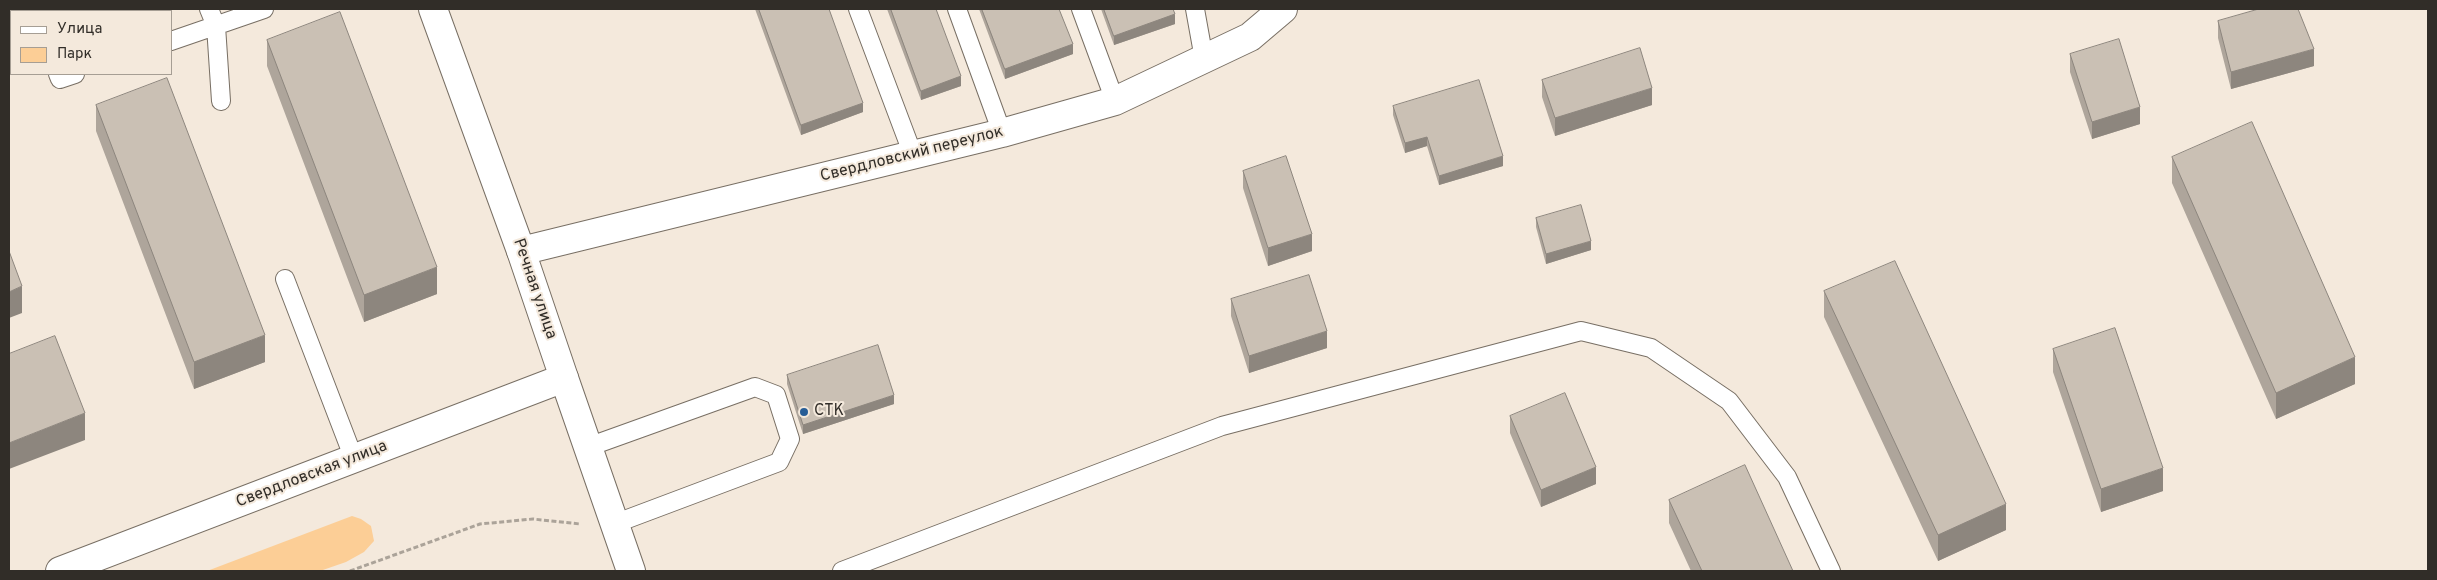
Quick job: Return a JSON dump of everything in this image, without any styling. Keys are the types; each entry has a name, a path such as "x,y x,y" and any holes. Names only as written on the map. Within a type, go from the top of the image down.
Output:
{"street":[{"name":"Речная улица","path":"433,9 521,251 631,571"},
{"name":"Свердловский переулок","path":"521,251 1002,133 1115,101 1250,37 1283,9"},
{"name":"Свердловская улица","path":"60,571 564,378"}],"lane":[{"path":"209,9 216,26 221,102"},
{"path":"172,41 264,9"},
{"path":"858,9 913,155"},
{"path":"957,9 1002,133"},
{"path":"1081,9 1115,101"},
{"path":"1195,9 1204,59"},
{"path":"58,75 60,79 71,75"},
{"path":"285,279 354,459"},
{"path":"842,571 1222,426 1581,331 1651,348 1729,401 1787,477 1831,571"},
{"path":"588,447 755,387 776,395 790,439 779,462 614,524"}],"path":[{"path":"350,571 480,524 533,519 583,524"}],"green space":[{"path":"352,516 361,519 371,526 374,541 364,552 346,562 320,571 207,571"}],"building":[{"path":"759,9 829,9 863,103 801,125"},
{"path":"891,9 936,9 961,76 921,91"},
{"path":"982,9 1059,9 1073,44 1005,69"},
{"path":"1104,9 1173,9 1175,14 1114,36"},
{"path":"2259,9 2298,9 2314,49 2231,72 2218,21"},
{"path":"340,12 437,267 364,295 267,40"},
{"path":"2119,39 2140,107 2092,122 2070,54"},
{"path":"1640,48 1652,88 1555,118 1542,80"},
{"path":"167,78 265,335 194,362 96,105"},
{"path":"1479,80 1503,156 1439,176 1427,137 1405,143 1393,106"},
{"path":"2252,122 2355,357 2276,393 2172,157"},
{"path":"1286,156 1312,234 1268,248 1243,171"},
{"path":"1581,205 1591,241 1546,254 1536,218"},
{"path":"9,251 22,286 9,292"},
{"path":"1895,261 2006,504 1938,535 1824,291"},
{"path":"1309,275 1327,331 1249,356 1231,299"},
{"path":"2115,328 2163,468 2101,489 2053,349"},
{"path":"55,336 85,413 9,443 9,354"},
{"path":"878,345 894,395 803,425 787,375"},
{"path":"1565,393 1596,467 1541,490 1510,416"},
{"path":"1745,465 1793,571 1702,571 1669,500"}],"place":[{"name":"СТК","path":"804,412"}]}
